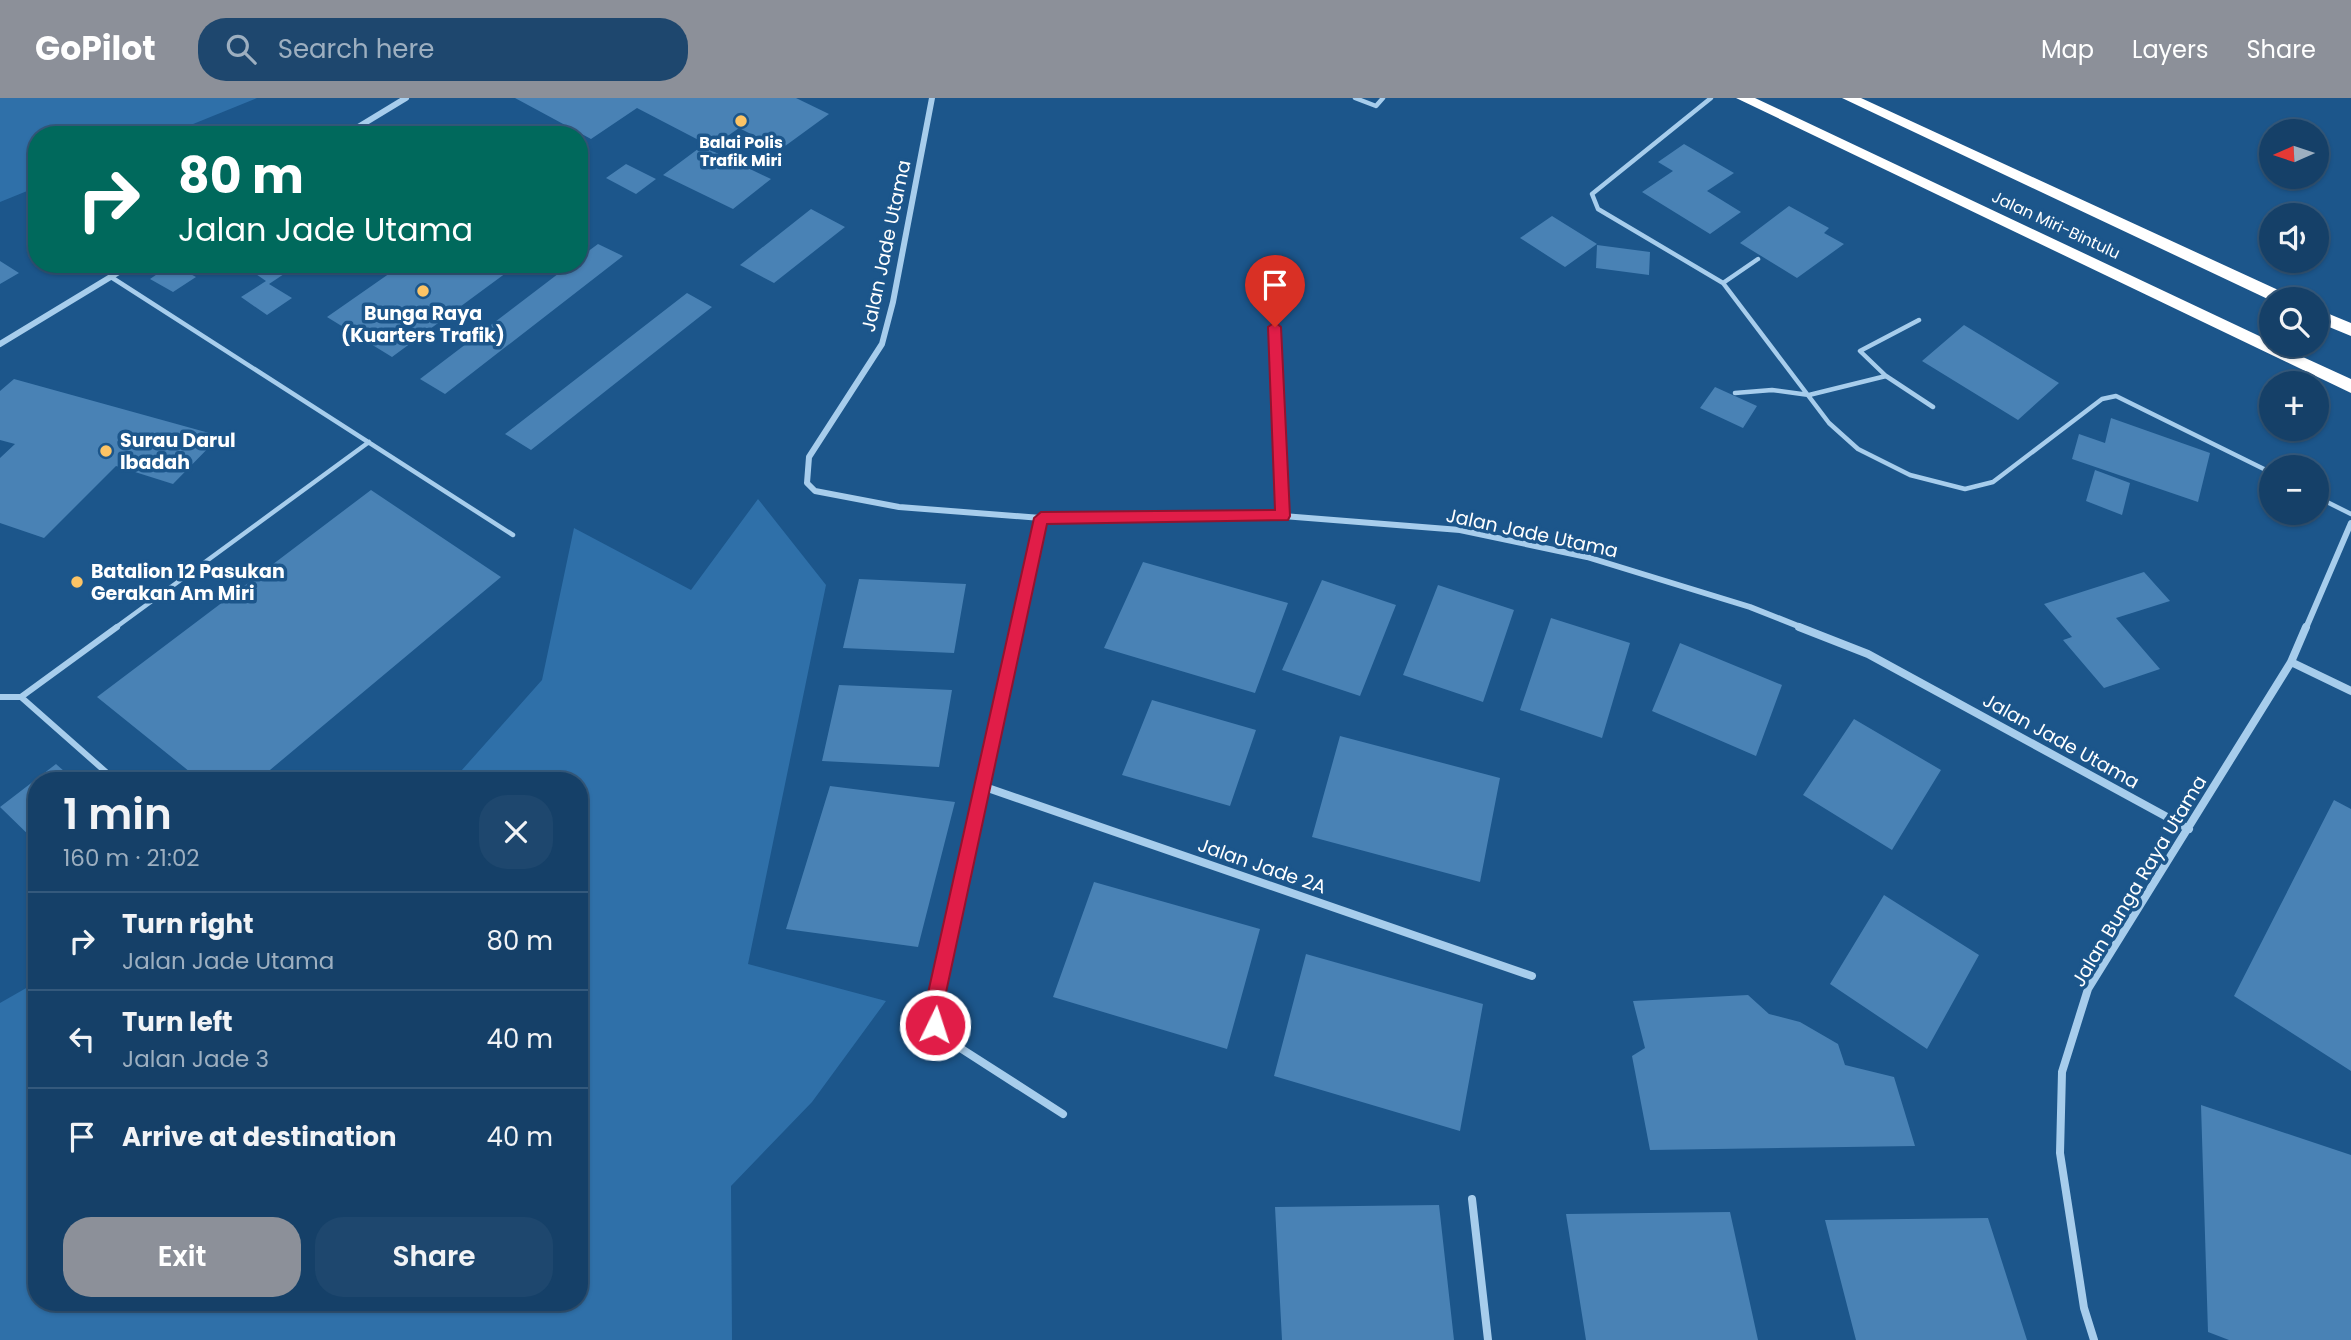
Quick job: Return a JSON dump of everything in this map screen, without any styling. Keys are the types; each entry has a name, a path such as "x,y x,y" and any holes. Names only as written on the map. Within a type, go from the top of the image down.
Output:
{"highway":[{"name":"Jalan Miri-Bintulu","path":"1743,98 2351,387"},
{"name":"Jalan Miri-Bintulu","path":"1860,100 2259,288"},
{"path":"2329,320 2351,330"}],"street":[{"path":"360,126 406,98"},
{"name":"Jalan Jade Utama","path":"932,98 893,302 882,344 809,457 807,482 816,491 900,507 1041,518 1283,516 1460,530 1587,557 1751,607 1868,654 2189,829"},
{"path":"0,344 117,273"},
{"path":"1274,300 1283,516"},
{"path":"1041,518 933,1011 935,1025 943,1037 1063,1114"},
{"name":"Jalan Bunga Raya Utama","path":"2094,1340 2084,1308 2060,1153 2062,1072 2088,989 2291,662 2351,523"},
{"path":"2291,662 2351,691"},
{"name":"Jalan Jade 2A","path":"982,786 1532,976"},
{"path":"1472,1199 1488,1340"}],"lane":[{"path":"1355,98 1376,106 1383,98"},
{"path":"1711,98 1592,194 1598,209 1723,283 1829,423 1858,449 1910,475 1965,489 1993,482 2102,399 2116,397 2132,402 2259,466"},
{"path":"1723,283 1758,259"},
{"path":"111,277 513,535"},
{"path":"1919,320 1860,351 1886,376 1933,407"},
{"path":"1735,393 1772,390 1809,395 1886,376"},
{"path":"0,697 21,697 369,442"},
{"path":"2329,503 2351,514"},
{"path":"21,697 106,772"}],"shaded area":[{"path":"0,98 257,98 188,126 28,126 28,191 0,202"},
{"path":"758,499 826,585 748,964 886,1001 812,1102 731,1186 732,1340 0,1340 0,1003 28,987 28,1311 588,1311 588,772 460,772 542,680 574,528 691,590"}],"building":[{"name":"Balai Polis Trafik Miri","path":"515,98 796,98 829,114 781,149 739,128 712,147 637,108 591,139 588,137 588,126 567,126"},
{"path":"1684,144 1734,173 1707,191 1741,212 1710,234 1642,192 1673,171 1658,162"},
{"path":"702,146 771,179 733,209 663,175"},
{"path":"626,164 656,179 636,194 606,178"},
{"path":"1789,206 1829,228 1824,233 1844,244 1797,278 1740,243"},
{"path":"811,209 845,227 774,283 740,265"},
{"path":"1552,216 1597,244 1565,267 1520,238"},
{"path":"598,244 623,256 445,394 420,379 559,273 588,273 588,251"},
{"path":"1597,245 1650,252 1649,275 1596,268"},
{"path":"0,261 19,273 0,284"},
{"path":"159,273 189,273 196,277 173,292 150,279"},
{"path":"254,273 286,273 269,284 292,298 267,315 241,297 266,281"},
{"name":"Bunga Raya (Kuarters Trafik)","path":"390,273 506,273 392,357 327,317"},
{"path":"687,293 712,307 531,450 505,434"},
{"path":"1964,325 2059,383 2018,420 1922,361"},
{"name":"Surau Darul Ibadah","path":"14,379 220,436 173,484 116,466 44,538 0,523 0,458 15,444 0,440 0,391"},
{"path":"1715,387 1757,406 1743,428 1700,408"},
{"path":"2111,418 2210,453 2198,502 2072,459 2079,434 2105,443"},
{"path":"2095,470 2130,483 2122,515 2086,501"},
{"path":"371,490 501,577 268,772 190,772 97,697"},
{"path":"1143,562 1288,603 1255,693 1104,648"},
{"path":"2144,572 2170,601 2116,618 2160,669 2104,688 2063,640 2072,637 2044,604"},
{"path":"859,579 966,584 954,653 843,648"},
{"path":"1322,580 1396,605 1360,696 1282,670"},
{"path":"1438,585 1514,610 1483,702 1403,675"},
{"path":"1551,618 1630,643 1602,738 1520,710"},
{"path":"1680,643 1782,685 1756,756 1652,711"},
{"path":"839,685 952,690 939,767 822,761"},
{"path":"1152,700 1256,730 1230,806 1122,775"},
{"path":"1854,719 1941,770 1892,850 1803,795"},
{"path":"1340,736 1500,778 1480,882 1312,837"},
{"path":"56,764 65,772 46,772"},
{"path":"28,786 28,834 0,807"},
{"path":"830,786 955,802 918,947 786,929"},
{"path":"2334,800 2351,809 2351,1071 2234,996"},
{"path":"1094,882 1260,929 1227,1049 1053,997"},
{"path":"1884,895 1979,955 1927,1049 1830,984"},
{"path":"1306,954 1483,1004 1460,1131 1274,1076"},
{"path":"1748,995 1769,1014 1800,1022 1838,1044 1845,1065 1894,1077 1915,1146 1650,1150 1632,1056 1645,1048 1633,1001"},
{"path":"2201,1105 2351,1155 2351,1340 2229,1340 2208,1332"},
{"path":"1439,1205 1454,1340 1282,1340 1275,1207"},
{"path":"1730,1212 1758,1340 1586,1340 1566,1214"},
{"path":"1988,1218 2027,1340 1856,1340 1825,1220"}],"place":[{"name":"Balai Polis Trafik Miri","path":"741,121"},
{"name":"Bunga Raya (Kuarters Trafik)","path":"423,291"},
{"name":"Surau Darul Ibadah","path":"106,451"},
{"name":"Batalion 12 Pasukan Gerakan Am Miri","path":"77,582"}],"route":[{"path":"935,1025 933,1011 1041,518 1283,516 1275,327"}]}
